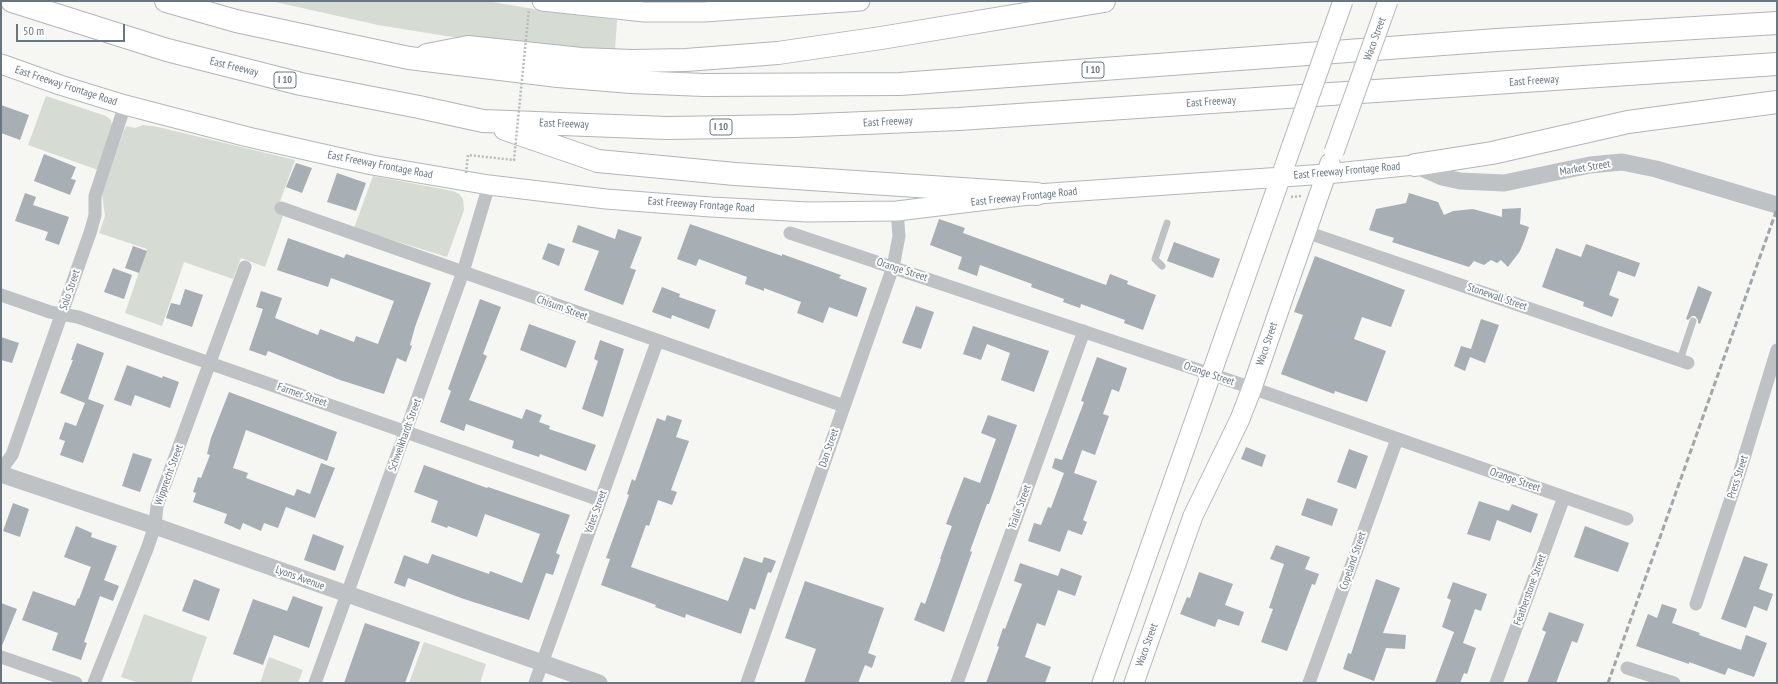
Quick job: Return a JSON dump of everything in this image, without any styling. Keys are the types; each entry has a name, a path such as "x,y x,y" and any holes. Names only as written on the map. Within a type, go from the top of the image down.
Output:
{"highway":[{"name":"East Freeway","path":"12,1 167,50 301,84 484,121 667,128 794,126 959,119 1777,64"},
{"name":"I 10","path":"166,1 236,21 409,58 558,76 631,82 704,84 900,84 1497,40 1777,23"},
{"path":"409,58 468,47 581,59 632,61 686,60 778,53 881,38 1104,1"},
{"path":"1415,165 1492,153 1628,122 1777,102"},
{"path":"484,121 598,161 735,174 1037,194"}],"main road":[{"path":"544,4 644,12 704,12 860,1"},
{"path":"1102,683 1343,1"},
{"name":"Waco Street","path":"1134,683 1193,516 1240,419 1252,388 1388,1"},
{"name":"East Freeway Frontage Road","path":"1,64 60,85 124,105 248,137 372,165 489,185 606,198 711,207 808,212 897,211 1037,194 1326,174 1415,165"},
{"path":"1130,604 1158,614"}],"street":[{"name":"Solo Street","path":"1,470 12,454 91,230 95,215 95,196 124,105"},
{"name":"Market Street","path":"1415,165 1442,178 1460,182 1504,183 1590,165 1622,162 1656,169 1777,205"},
{"name":"Schweikhardt Street","path":"315,683 464,272 489,185"},
{"name":"Chisum Street","path":"281,208 657,342 844,406"},
{"name":"Dan Street","path":"747,683 893,267 898,236 897,211"},
{"name":"Stonewall Street","path":"1306,232 1684,362"},
{"name":"Orange Street","path":"790,233 1252,388 1627,519"},
{"name":"Wipprecht Street","path":"94,683 155,526 157,506 245,267"},
{"name":"Farmer Street","path":"1,296 50,312 78,317 600,500"},
{"name":"Tralle Street","path":"957,683 1084,331"},
{"name":"Yates Street","path":"535,683 657,342"},
{"name":"Press Street","path":"1696,604 1740,471 1777,350"},
{"name":"Copeland Street","path":"1309,683 1397,438"},
{"name":"Lyons Avenue","path":"1,474 155,526 599,683"},
{"name":"Featherstone Street","path":"1496,683 1564,497"},
{"path":"1,657 76,683"},
{"path":"1626,668 1674,683"}],"lane":[{"path":"1162,266 1155,259 1167,223"},
{"path":"1684,362 1693,321"}],"path":[{"path":"466,173 468,155 514,160 544,4"},
{"path":"1284,197 1303,196"}],"shaded area":[{"path":"271,1 487,1 551,12 617,20 615,50 551,48 446,36 378,25"},
{"path":"46,96 106,116 111,120 112,126 98,170 28,145"},
{"path":"143,125 158,127 295,160 278,207 283,216 265,267 241,258 233,279 184,262 162,326 125,313 147,249 99,233 105,216 102,194 124,130 127,126 135,128"},
{"path":"373,176 453,191 459,194 463,199 464,210 447,257 354,228"},
{"path":"144,614 207,637 191,683 139,683 121,677"},
{"path":"424,642 486,664 480,683 409,683"},
{"path":"269,657 303,670 298,683 260,683"}],"building":[{"path":"1,105 29,115 20,140 1,133"},
{"path":"44,154 76,167 71,179 76,180 70,195 34,181"},
{"path":"296,163 312,168 302,193 286,187"},
{"path":"337,173 366,183 356,211 327,202"},
{"path":"25,193 36,197 33,205 69,217 59,245 45,240 48,232 15,221"},
{"path":"1409,193 1438,202 1444,215 1453,211 1473,209 1502,217 1502,209 1521,208 1520,224 1529,227 1520,251 1508,267 1501,260 1497,263 1491,260 1484,265 1474,261 1469,267 1392,242 1394,238 1369,230 1376,209 1406,203"},
{"path":"939,219 965,228 963,233 1106,285 1110,274 1128,281 1127,284 1156,295 1143,330 1124,323 1125,320 1081,304 1080,308 1063,302 1064,299 1031,287 1032,284 980,265 977,276 958,269 962,257 930,245"},
{"path":"690,224 841,275 839,278 867,288 857,317 829,307 823,323 797,313 801,302 764,288 764,291 745,284 747,277 699,259 696,266 677,259"},
{"path":"578,225 615,239 618,229 642,237 630,268 636,270 623,305 584,290 599,251 572,242"},
{"path":"288,238 344,258 346,254 431,283 415,327 410,345 412,346 406,362 397,358 384,394 340,380 268,351 266,356 249,350 263,309 256,307 261,291 282,298 275,318 318,335 320,329 354,342 356,336 378,344 394,301 331,278 328,287 277,270"},
{"path":"1174,242 1220,259 1213,278 1167,261"},
{"path":"548,243 565,249 559,266 542,259"},
{"path":"1586,244 1640,263 1635,277 1618,271 1609,295 1619,299 1612,317 1583,306 1584,302 1542,287 1556,248 1581,257"},
{"path":"133,246 147,251 139,273 125,268"},
{"path":"1315,256 1405,290 1391,327 1362,317 1354,339 1386,351 1367,402 1335,391 1334,394 1281,374 1303,315 1294,312"},
{"path":"113,268 132,275 124,299 104,292"},
{"path":"1698,286 1712,292 1700,324 1695,316 1692,316 1688,320 1686,319"},
{"path":"662,287 680,294 679,297 716,310 709,329 672,315 671,319 652,312"},
{"path":"185,289 203,295 192,327 166,318 171,303 180,305"},
{"path":"480,299 501,307 483,354 487,356 469,400 522,419 526,409 542,415 539,422 550,426 549,429 596,445 586,471 540,454 539,457 512,448 514,441 466,424 464,431 440,422 451,391 448,389"},
{"path":"916,306 934,312 921,349 902,343"},
{"path":"1481,319 1499,325 1485,363 1470,357 1465,371 1454,366 1461,346 1471,349"},
{"path":"529,324 576,341 566,368 520,350"},
{"path":"973,326 1049,351 1034,392 1001,380 1010,353 987,344 981,360 963,354"},
{"path":"1,337 19,343 12,363 1,360"},
{"path":"600,340 624,349 603,417 582,409 598,361 594,359"},
{"path":"77,343 104,353 88,399 104,405 83,463 60,455 65,441 59,439 65,422 76,426 85,403 60,393 73,360 71,360"},
{"path":"1097,357 1127,368 1119,392 1112,389 1103,414 1109,416 1095,455 1082,450 1074,473 1097,481 1083,520 1087,522 1082,535 1068,530 1060,552 1028,541 1034,523 1041,525 1048,507 1051,508 1064,473 1052,468 1055,458 1062,460 1084,402 1081,401"},
{"path":"127,365 162,378 163,376 179,382 170,408 135,395 131,406 114,400"},
{"path":"229,392 337,432 327,461 246,430 233,468 248,473 246,478 294,496 297,489 310,494 321,463 335,468 315,518 286,507 278,528 264,523 261,531 243,523 240,530 224,523 227,514 193,502 196,493 193,492 198,477 201,478 210,455 207,454 211,438"},
{"path":"667,415 682,420 676,437 689,441 671,490 677,492 672,505 658,500 649,526 646,525 631,567 728,601 744,557 762,563 764,557 776,561 771,573 768,572 755,610 750,608 741,634 686,614 685,618 655,607 656,605 601,585 610,559 606,558 629,495 627,494 632,479 635,481 657,418 665,421"},
{"path":"988,415 1017,425 989,504 987,504 970,551 972,552 944,632 914,620 921,602 925,604 941,559 952,526 946,524 964,477 980,483 996,439 981,433"},
{"path":"1246,447 1266,455 1262,467 1241,459"},
{"path":"1349,449 1368,456 1356,489 1337,482"},
{"path":"133,453 152,459 140,492 122,486"},
{"path":"424,465 487,488 488,487 570,515 556,553 560,555 553,575 546,573 529,620 461,598 408,578 405,587 394,583 404,555 428,564 432,554 489,574 490,571 522,583 540,534 485,514 477,537 448,526 447,528 431,522 438,501 414,492"},
{"path":"1307,498 1338,509 1332,526 1301,515"},
{"path":"1479,501 1509,511 1512,504 1538,514 1531,533 1497,520 1490,541 1467,534"},
{"path":"13,503 29,509 20,537 3,531"},
{"path":"76,526 92,533 91,537 117,546 104,580 119,586 113,601 100,596 84,642 87,643 81,660 52,650 58,633 22,620 33,591 75,606 91,567 64,557"},
{"path":"1585,526 1629,543 1618,572 1574,557"},
{"path":"313,534 344,546 335,571 304,560"},
{"path":"1276,545 1310,557 1305,569 1319,574 1315,585 1312,584 1287,651 1261,642 1273,609 1269,608 1284,564 1270,559"},
{"path":"1744,556 1768,564 1759,589 1773,594 1767,611 1754,606 1746,628 1721,619"},
{"path":"1020,563 1058,576 1061,568 1082,576 1075,596 1058,590 1045,626 1037,623 1025,657 1051,667 1045,683 986,683 999,647 997,646 1003,628 1005,629 1022,584 1014,581"},
{"path":"1199,572 1233,584 1225,605 1244,612 1239,626 1218,619 1215,627 1180,614 1187,597 1190,598"},
{"path":"194,579 220,589 209,621 182,611"},
{"path":"1376,579 1400,588 1383,633 1406,635 1405,649 1386,648 1374,681 1343,669 1348,653 1351,654"},
{"path":"805,581 884,608 868,653 876,656 872,668 865,665 858,683 804,683 816,649 785,638"},
{"path":"1453,582 1487,594 1481,611 1475,609 1463,643 1476,648 1467,674 1464,673 1460,683 1435,683 1454,632 1442,627 1451,600 1447,598"},
{"path":"293,596 323,607 309,648 274,635 263,665 233,654 253,599 287,611"},
{"path":"1,603 17,609 1,648"},
{"path":"1662,604 1677,609 1672,623 1700,633 1699,635 1741,650 1746,635 1767,643 1754,677 1728,668 1725,675 1689,662 1689,664 1636,646 1648,614 1657,618"},
{"path":"1549,612 1584,624 1577,643 1572,641 1556,683 1527,683 1546,632 1542,630"},
{"path":"365,623 420,642 405,683 344,683"}],"railway":[{"path":"1608,683 1777,209"}]}
